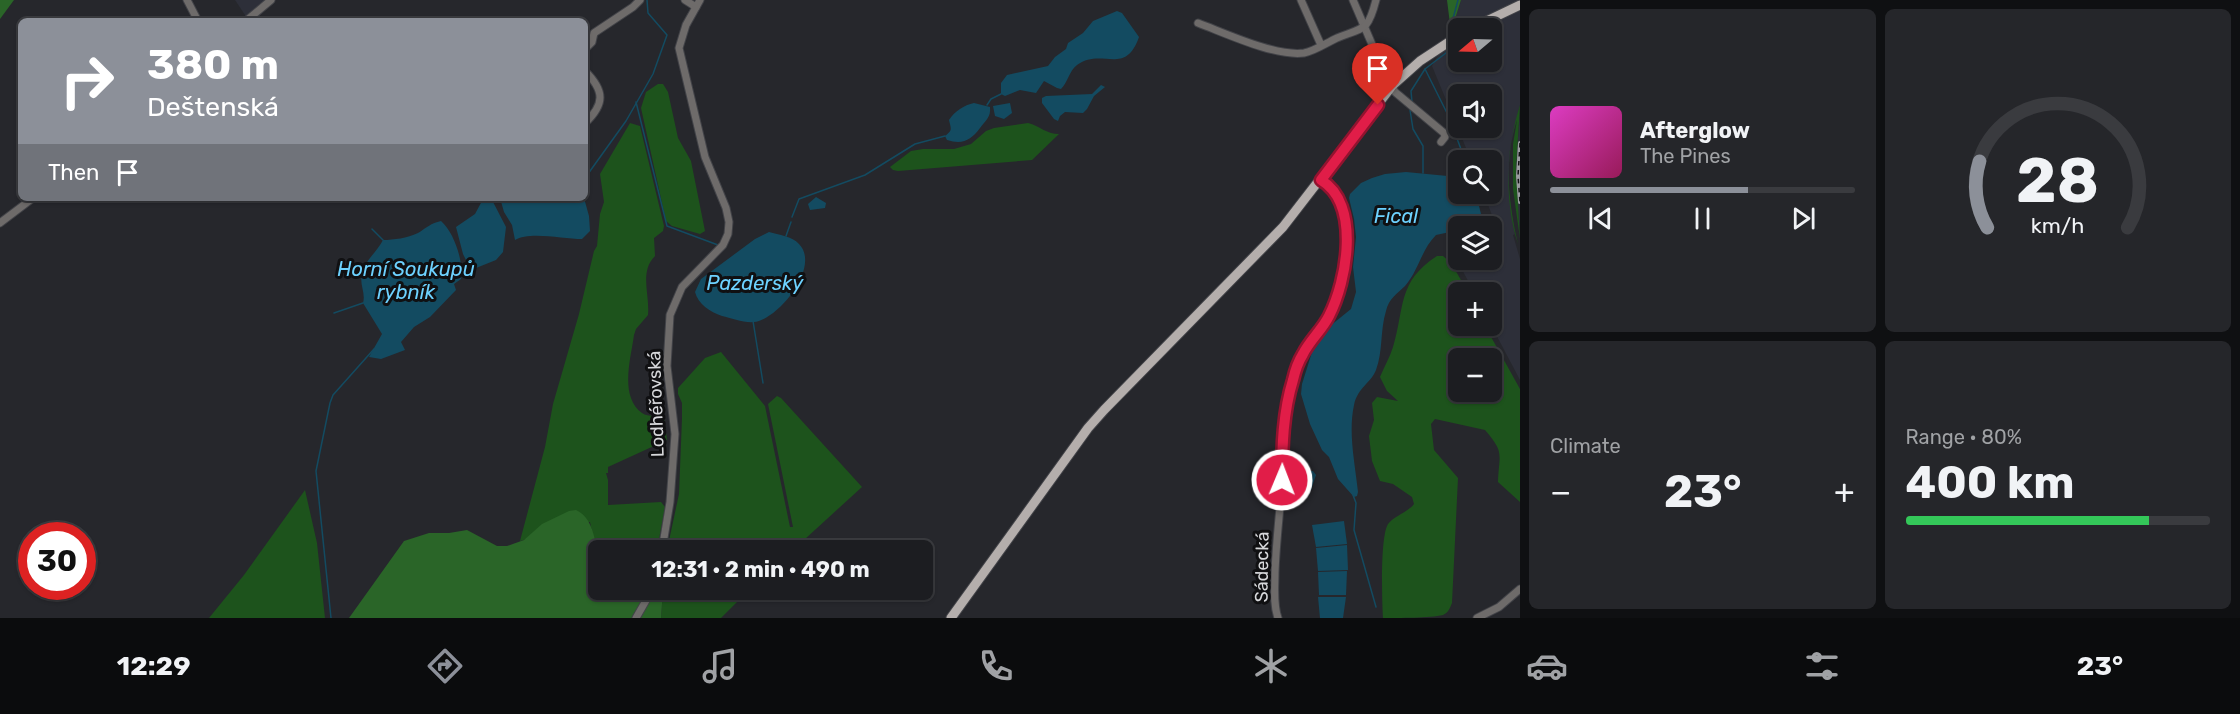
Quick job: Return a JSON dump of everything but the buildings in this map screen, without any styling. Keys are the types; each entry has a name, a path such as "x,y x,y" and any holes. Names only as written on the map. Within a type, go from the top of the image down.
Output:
{"main road":[{"path":"1493,18 1520,5"},
{"path":"951,618 1088,428 1283,227 1392,86 1420,61 1448,43"}],"street":[{"path":"187,0 196,18"},
{"path":"250,18 271,0"},
{"path":"588,46 592,42 594,33 640,0"},
{"path":"685,0 698,4"},
{"path":"1301,0 1321,45"},
{"path":"1353,0 1395,92 1444,133 1445,137 1441,142"},
{"path":"1198,22 1240,39 1287,52 1308,52 1365,27 1371,21 1376,0"},
{"name":"Lodhéřovská","path":"664,540 670,502 675,434 667,366 670,315 682,287 723,245 728,234 729,222 726,208 705,157 679,48 686,25 698,4"},
{"path":"588,74 596,82 601,101 597,112 588,120"},
{"name":"Sádecká","path":"1278,618 1274,600 1276,545 1282,480 1282,437 1289,398 1303,352 1329,315 1340,282 1345,252 1347,229 1342,205 1321,180"},
{"path":"0,223 29,201"},
{"path":"1477,618 1499,608 1520,588"},
{"path":"636,618 646,600"}],"shaded area":[{"path":"235,0 268,0 247,18"},
{"path":"1461,0 1520,0 1520,105 1511,144 1509,194 1515,234 1513,235 1520,259 1520,380 1497,336 1502,336 1502,282 1469,282 1462,270 1502,270 1502,216 1492,216 1488,204 1502,204 1502,150 1467,150 1462,138 1502,138 1502,84 1448,84 1448,105 1432,66 1448,37 1448,72 1502,72 1502,18 1455,18"},
{"path":"1520,117 1520,229 1514,176"}],"green space":[{"path":"0,0 14,0 0,19"},
{"path":"1447,0 1461,0 1455,18 1449,18"},
{"path":"658,84 663,84 668,92 678,138 691,161 705,231 700,234 672,226 666,221 641,108 646,92"},
{"path":"1520,105 1516,169 1520,239 1513,189 1513,144 1517,120 1512,138"},
{"path":"630,123 640,126 664,226 663,231 654,238 655,256 650,262 646,276 648,315 636,329 634,335 628,376 631,397 635,406 647,415 664,417 667,440 608,467 608,473 606,473 608,505 661,502 665,507 659,540 594,540 590,522 520,541 545,447 553,404 597,246 600,214 604,202 600,174"},
{"path":"1028,123 1050,133 1059,134 1032,160 898,171 890,167 911,151 954,149 971,144 986,131 994,128"},
{"path":"1509,182 1518,244 1510,210"},
{"path":"1437,256 1443,256 1448,260 1448,270 1455,270 1462,282 1448,282 1448,336 1491,336 1497,348 1448,348 1448,402 1502,402 1502,357 1520,389 1520,502 1498,482 1500,459 1498,449 1485,430 1435,419 1431,424 1434,450 1458,478 1452,603 1448,612 1443,615 1383,618 1382,570 1385,531 1391,521 1414,504 1412,497 1393,484 1380,481 1372,461 1369,436 1374,420 1372,403 1377,397 1398,401 1387,391 1380,377 1393,347 1404,296 1415,276"},
{"path":"721,352 765,406 790,527 793,527 768,404 777,396 862,487 804,540 669,540 679,494 682,403 678,388 705,358"},
{"path":"305,490 317,543 325,618 209,618 244,575"},
{"path":"576,510 584,515 594,534 595,540 588,540 588,600 662,600 661,618 349,618 404,541 429,533 467,530 497,546 507,546 524,540 542,524"},
{"path":"662,600 739,600 721,618 661,618"}],"water":[{"path":"1117,11 1122,13 1139,37 1127,56 1120,59 1086,60 1074,67 1061,89 1044,81 1036,93 1020,90 1005,96 1001,94 1001,83 1007,75 1048,66 1066,49 1068,43 1083,33 1093,21"},
{"path":"1101,85 1105,87 1094,96 1083,113 1065,112 1058,121 1042,103 1042,98 1046,96 1092,94"},
{"path":"974,103 990,107 986,120 973,136 966,140 958,142 947,140 945,136 951,129 949,120 960,109"},
{"path":"1010,103 1012,113 1004,119 995,116 993,106"},
{"name":"Fical","path":"1406,172 1448,176 1448,204 1478,204 1482,216 1448,216 1448,232 1436,235 1431,241 1410,280 1387,307 1376,370 1358,394 1352,416 1358,492 1354,497 1338,479 1329,457 1322,450 1310,424 1301,394 1312,352 1330,326 1351,309 1356,292 1353,267 1356,237 1350,194 1361,183 1385,174"},
{"path":"816,197 826,203 825,208 810,210 808,204"},
{"path":"482,201 493,201 506,227 503,252 496,260 471,270 463,254 456,227 475,214"},
{"path":"501,201 585,201 590,231 582,239 529,236 515,240 512,225"},
{"name":"Horní Soukupů rybník","path":"441,221 454,240 461,264 461,279 454,284 456,290 430,317 414,327 401,342 405,350 381,359 369,357 382,334 363,303 361,278 366,264 383,240 409,236"},
{"name":"Pazderský","path":"769,232 793,239 799,244 804,254 805,265 801,278 785,302 775,312 754,322 722,316 705,307 695,292 701,279 755,239"},
{"path":"1304,471 1313,471 1316,475 1311,490 1304,494 1297,475"},
{"path":"1344,521 1347,544 1316,547 1312,525"},
{"path":"1347,545 1348,570 1318,571 1316,548"},
{"path":"1347,571 1346,595 1319,595 1318,572"},
{"path":"1318,597 1346,597 1343,618 1320,618"}],"waterway":[{"path":"588,174 626,121 653,74 667,35 648,13 647,0"},
{"path":"1453,18 1458,0"},
{"path":"1448,48 1446,53 1425,69 1449,117 1461,150"},
{"path":"1412,102 1411,91 1425,69"},
{"path":"987,105 991,99 1001,94"},
{"path":"636,102 667,226 718,245"},
{"path":"1410,110 1413,129 1423,146 1423,173"},
{"path":"792,217 799,199 865,175 915,144 945,136"},
{"path":"786,236 791,222"},
{"path":"372,229 383,240"},
{"path":"334,313 363,303"},
{"path":"753,321 763,383"},
{"path":"331,618 316,471 333,395 374,349"},
{"path":"1353,495 1356,503 1354,530 1376,607"}],"railway":[{"path":"1520,143 1518,176 1520,202"}],"route":[{"path":"1282,480 1282,437 1292,382 1303,352 1320,331 1329,315 1343,268 1347,229 1345,213 1338,198 1321,180 1378,105"}]}
